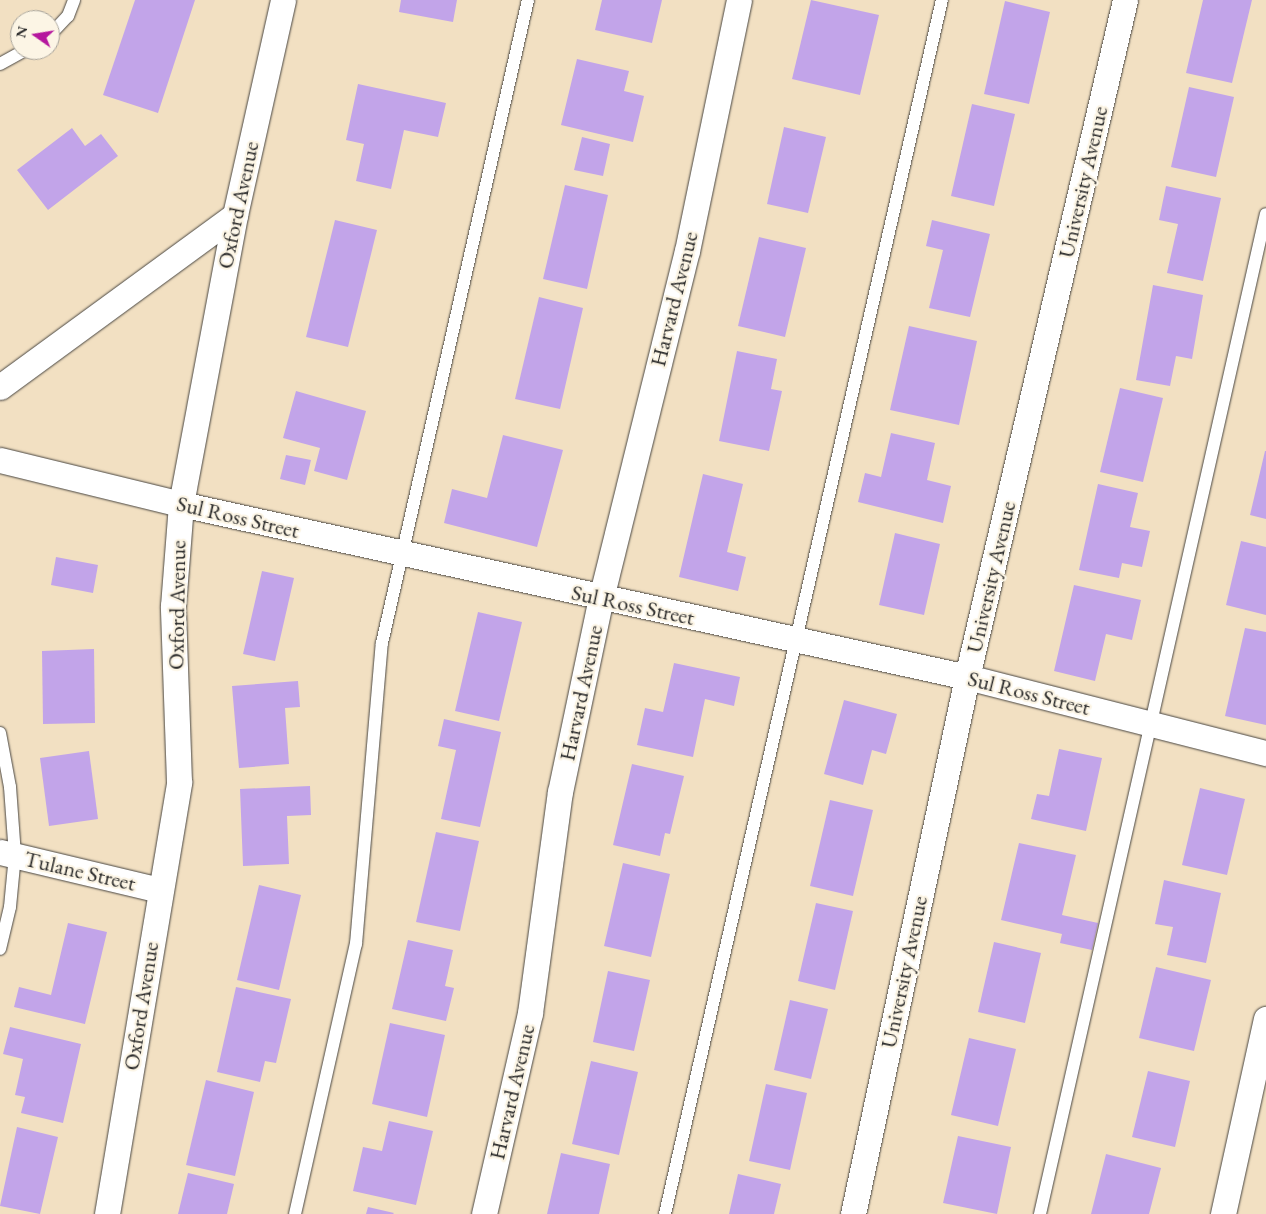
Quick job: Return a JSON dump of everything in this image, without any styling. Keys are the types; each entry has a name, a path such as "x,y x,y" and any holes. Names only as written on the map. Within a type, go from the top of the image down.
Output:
{"street":[{"name":"Oxford Avenue","path":"107,1214 179,782 172,606 181,504 234,215 283,0"},
{"name":"Harvard Avenue","path":"484,1214 530,1013 560,792 601,598 687,251 739,0"},
{"name":"University Avenue","path":"853,1214 968,677 1125,0"},
{"path":"0,387 234,215"},
{"name":"Sul Ross Street","path":"0,460 181,504 601,598 968,677 1266,753"},
{"name":"Tulane Street","path":"7,853 160,890"},
{"path":"1223,1214 1266,1019"}],"lane":[{"path":"60,24 68,16 74,0"},
{"path":"295,1214 356,944 382,643 528,0"},
{"path":"665,1214 942,0"},
{"path":"1040,1214 1266,214"},
{"path":"0,733 10,787 7,853 10,907 0,949"}],"building":[{"path":"135,0 195,0 158,113 103,95"},
{"path":"401,0 457,0 453,22 399,12"},
{"path":"602,0 662,0 652,43 595,30"},
{"path":"811,0 879,15 860,95 792,79"},
{"path":"1203,0 1252,0 1232,83 1186,73"},
{"path":"1005,1 1050,12 1029,104 984,94"},
{"path":"577,59 629,71 624,91 644,96 633,142 561,125"},
{"path":"358,84 446,103 438,137 404,130 391,189 356,181 364,144 346,140"},
{"path":"1189,87 1234,97 1216,177 1171,167"},
{"path":"972,104 1015,114 994,206 951,196"},
{"path":"784,127 826,137 808,213 767,204"},
{"path":"72,128 85,146 101,134 118,156 48,210 17,170"},
{"path":"582,137 610,144 603,176 574,170"},
{"path":"565,185 608,195 587,289 543,279"},
{"path":"1166,186 1221,198 1203,281 1167,273 1178,224 1159,220"},
{"path":"335,220 377,230 348,347 306,337"},
{"path":"932,220 990,234 970,317 929,308 943,250 926,246"},
{"path":"759,237 806,248 785,337 738,326"},
{"path":"1153,285 1203,295 1192,359 1176,356 1170,386 1136,380"},
{"path":"539,297 583,308 560,409 515,399"},
{"path":"909,326 977,341 959,425 890,410"},
{"path":"737,351 777,359 771,389 782,391 769,451 719,441"},
{"path":"1120,388 1163,398 1143,482 1100,472"},
{"path":"296,391 366,411 347,480 314,471 320,448 283,438"},
{"path":"891,433 935,443 927,480 951,486 943,523 858,502 865,473 881,477"},
{"path":"503,435 563,450 537,547 444,523 452,489 487,498"},
{"path":"1266,451 1266,519 1250,515"},
{"path":"286,455 311,460 305,485 280,479"},
{"path":"703,474 743,484 727,552 746,557 738,591 679,577"},
{"path":"1098,484 1138,493 1130,527 1150,531 1142,567 1122,563 1119,578 1079,570"},
{"path":"895,533 940,544 924,615 879,605"},
{"path":"1241,541 1266,547 1266,615 1226,605"},
{"path":"56,557 98,565 93,593 51,585"},
{"path":"262,571 294,578 275,661 243,654"},
{"path":"1074,585 1141,600 1132,640 1106,634 1095,681 1054,671"},
{"path":"478,612 522,622 499,721 455,711"},
{"path":"1245,628 1266,632 1266,725 1225,716"},
{"path":"94,649 95,723 43,724 42,651"},
{"path":"674,663 740,677 734,706 705,699 693,757 637,745 645,708 663,712"},
{"path":"298,681 300,707 285,708 289,764 239,768 232,686"},
{"path":"844,700 897,714 886,754 872,750 863,785 824,774"},
{"path":"444,719 501,732 480,827 441,819 456,750 438,746"},
{"path":"1059,749 1102,758 1086,831 1031,819 1037,794 1049,796"},
{"path":"89,751 98,819 49,826 40,758"},
{"path":"632,764 684,776 670,834 665,833 660,856 613,845"},
{"path":"310,786 311,815 287,816 289,864 243,866 240,789"},
{"path":"1200,788 1245,799 1227,875 1182,865"},
{"path":"830,800 873,810 853,896 810,886"},
{"path":"436,832 479,841 460,931 416,922"},
{"path":"1019,843 1076,855 1062,915 1098,923 1092,950 1060,943 1062,934 1001,920"},
{"path":"623,863 670,874 651,957 604,946"},
{"path":"1164,880 1221,893 1206,963 1167,955 1173,927 1155,924"},
{"path":"259,885 301,895 279,990 237,980"},
{"path":"816,903 853,911 835,990 798,981"},
{"path":"68,923 107,932 85,1024 14,1007 19,987 51,995"},
{"path":"408,940 453,950 445,986 454,988 446,1021 392,1009"},
{"path":"994,942 1041,953 1025,1023 978,1012"},
{"path":"1156,967 1211,980 1194,1051 1139,1038"},
{"path":"608,971 650,980 634,1051 593,1042"},
{"path":"236,987 291,999 276,1063 265,1061 260,1082 217,1072"},
{"path":"790,1000 828,1009 811,1079 774,1070"},
{"path":"390,1023 445,1035 427,1117 372,1104"},
{"path":"10,1027 81,1044 63,1123 21,1113 25,1097 15,1095 23,1059 3,1054"},
{"path":"969,1038 1016,1049 998,1126 951,1115"},
{"path":"591,1061 638,1072 619,1155 572,1144"},
{"path":"1148,1071 1190,1081 1175,1147 1132,1137"},
{"path":"206,1080 254,1092 235,1176 186,1165"},
{"path":"766,1084 807,1093 790,1170 749,1161"},
{"path":"389,1121 433,1131 416,1205 353,1191 363,1147 382,1151"},
{"path":"17,1127 58,1137 40,1214 0,1206"},
{"path":"958,1136 1011,1147 997,1214 943,1203"},
{"path":"561,1153 610,1164 599,1214 547,1214"},
{"path":"1106,1154 1161,1168 1149,1214 1091,1214"},
{"path":"188,1173 234,1184 227,1214 178,1214"},
{"path":"738,1174 781,1184 774,1214 729,1214"},
{"path":"368,1207 394,1213 366,1214"}]}
